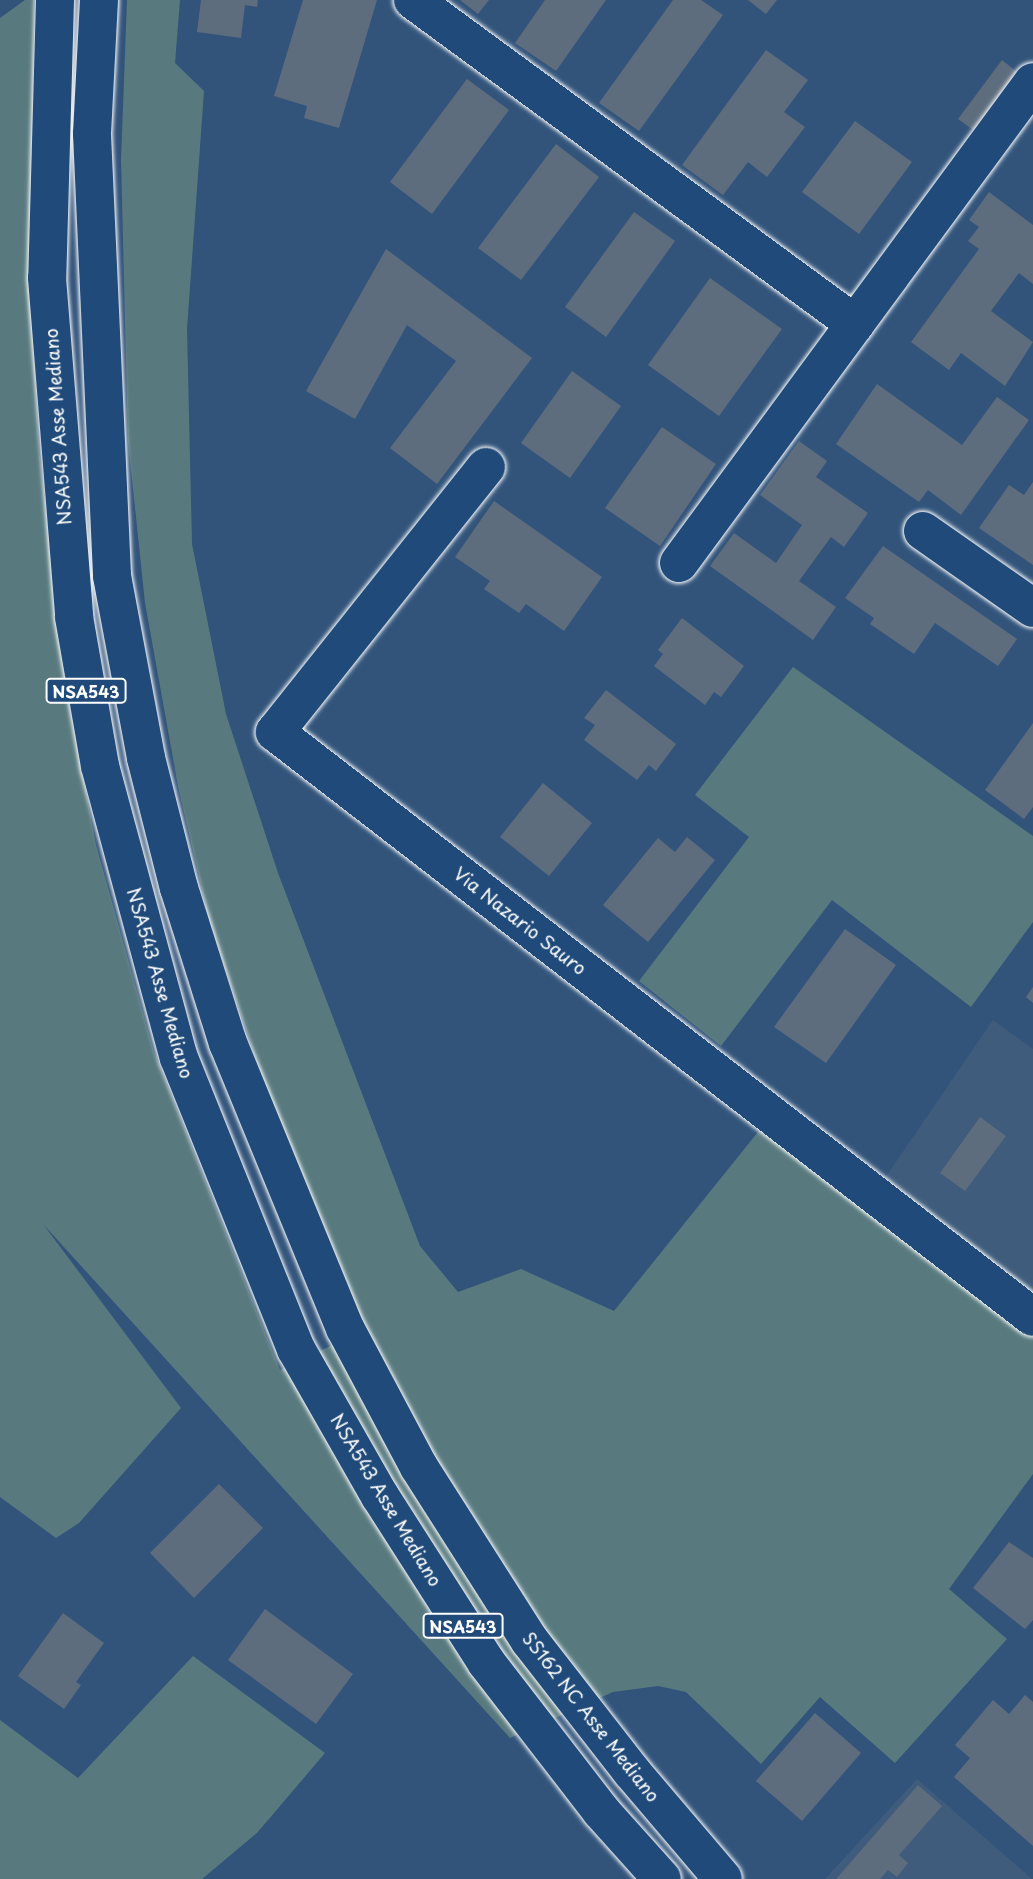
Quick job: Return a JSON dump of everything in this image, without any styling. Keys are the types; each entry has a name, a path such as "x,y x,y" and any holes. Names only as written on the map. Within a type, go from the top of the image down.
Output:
{"main road":[{"name":"NSA543 Asse Mediano","path":"55,0 47,278 74,617 100,766 178,1058 296,1349 380,1496 486,1662 601,1811 662,1879"},
{"name":"SS162 NC Asse Mediano","path":"99,0 92,134 102,421 112,576 129,667 179,888 228,1043 345,1328 419,1467 530,1641 632,1772 723,1879"},
{"path":"413,0 855,324"},
{"path":"678,564 1033,82"},
{"name":"Via Nazario Sauro","path":"486,467 275,732 1033,1317"},
{"path":"923,531 1033,608"}],"shaded area":[{"path":"993,1020 1033,1049 1033,1335 865,1207"},
{"path":"917,1779 1032,1879 825,1879"}],"green space":[{"path":"25,0 34,0 30,283 39,450 65,682 96,845 154,1052 280,1370 364,1330 277,1121 209,920 178,786 145,603 128,441 121,160 127,0 180,0 175,63 204,91 187,329 192,544 226,714 278,873 420,1246 458,1292 521,1269 614,1311 762,1127 1033,1335 1033,1474 949,1589 1007,1639 895,1763 820,1697 761,1764 686,1692 658,1686 613,1692 510,1738 43,1224 181,1408 79,1523 56,1538 0,1497 0,18"},
{"path":"793,667 1033,836 1033,922 971,1007 832,900 721,1046 639,981 749,837 695,795"},
{"path":"193,1656 325,1753 257,1833 202,1879 0,1879 0,1720 78,1778"}],"building":[{"path":"201,0 258,0 257,7 245,5 241,38 197,32"},
{"path":"303,0 377,0 339,128 304,118 307,106 274,96"},
{"path":"460,0 489,0 478,14"},
{"path":"545,0 606,0 556,71 515,43"},
{"path":"673,0 701,0 723,15 639,131 599,103"},
{"path":"748,0 777,0 766,14"},
{"path":"766,50 808,80 784,112 805,127 767,177 748,162 723,195 682,165"},
{"path":"1002,60 1026,79 983,137 958,119"},
{"path":"467,79 509,110 432,214 390,182"},
{"path":"855,121 912,162 859,234 802,192"},
{"path":"556,144 599,177 521,280 478,248"},
{"path":"989,192 1033,225 1033,284 1019,273 991,311 1033,342 1005,386 961,353 949,370 911,342 979,249 968,241 979,227 969,220"},
{"path":"634,212 675,241 606,337 565,307"},
{"path":"386,249 532,358 437,484 390,448 456,361 407,325 355,419 306,391"},
{"path":"710,278 782,329 719,416 648,365"},
{"path":"572,371 621,406 570,478 521,443"},
{"path":"877,384 962,445 997,397 1029,420 961,515 928,490 919,502 836,444"},
{"path":"662,427 716,464 660,546 605,508"},
{"path":"799,441 827,461 816,477 868,513 844,547 831,537 799,581 836,607 813,640 710,566 734,533 776,563 802,525 760,495"},
{"path":"1033,482 1033,565 979,528 1009,485 1024,495"},
{"path":"494,501 602,577 564,631 526,604 519,613 484,589 490,581 455,557"},
{"path":"883,546 1017,639 998,666 935,623 914,654 870,624 874,618 845,598"},
{"path":"682,618 744,666 721,697 714,692 705,705 654,666 663,654 658,650"},
{"path":"606,690 676,744 656,771 649,765 637,780 584,740 595,725 584,718"},
{"path":"1033,723 1033,807 1024,819 985,790"},
{"path":"543,783 592,823 549,876 500,837"},
{"path":"687,837 715,860 648,942 603,905 658,838 675,852"},
{"path":"845,929 896,965 826,1063 774,1027"},
{"path":"1033,987 1033,1003 1026,997"},
{"path":"980,1117 1006,1136 965,1191 940,1173"},
{"path":"219,1484 263,1528 194,1598 150,1553"},
{"path":"1009,1542 1033,1558 1033,1620 1025,1629 973,1588"},
{"path":"265,1609 353,1674 316,1724 228,1660"},
{"path":"63,1613 104,1643 76,1682 81,1685 64,1709 18,1676"},
{"path":"1025,1695 1033,1702 1033,1846 954,1777 970,1758 955,1745 993,1700 1009,1714"},
{"path":"815,1713 861,1753 802,1821 756,1781"},
{"path":"918,1785 942,1806 899,1855 908,1863 897,1877 888,1870 880,1879 836,1879"}]}
